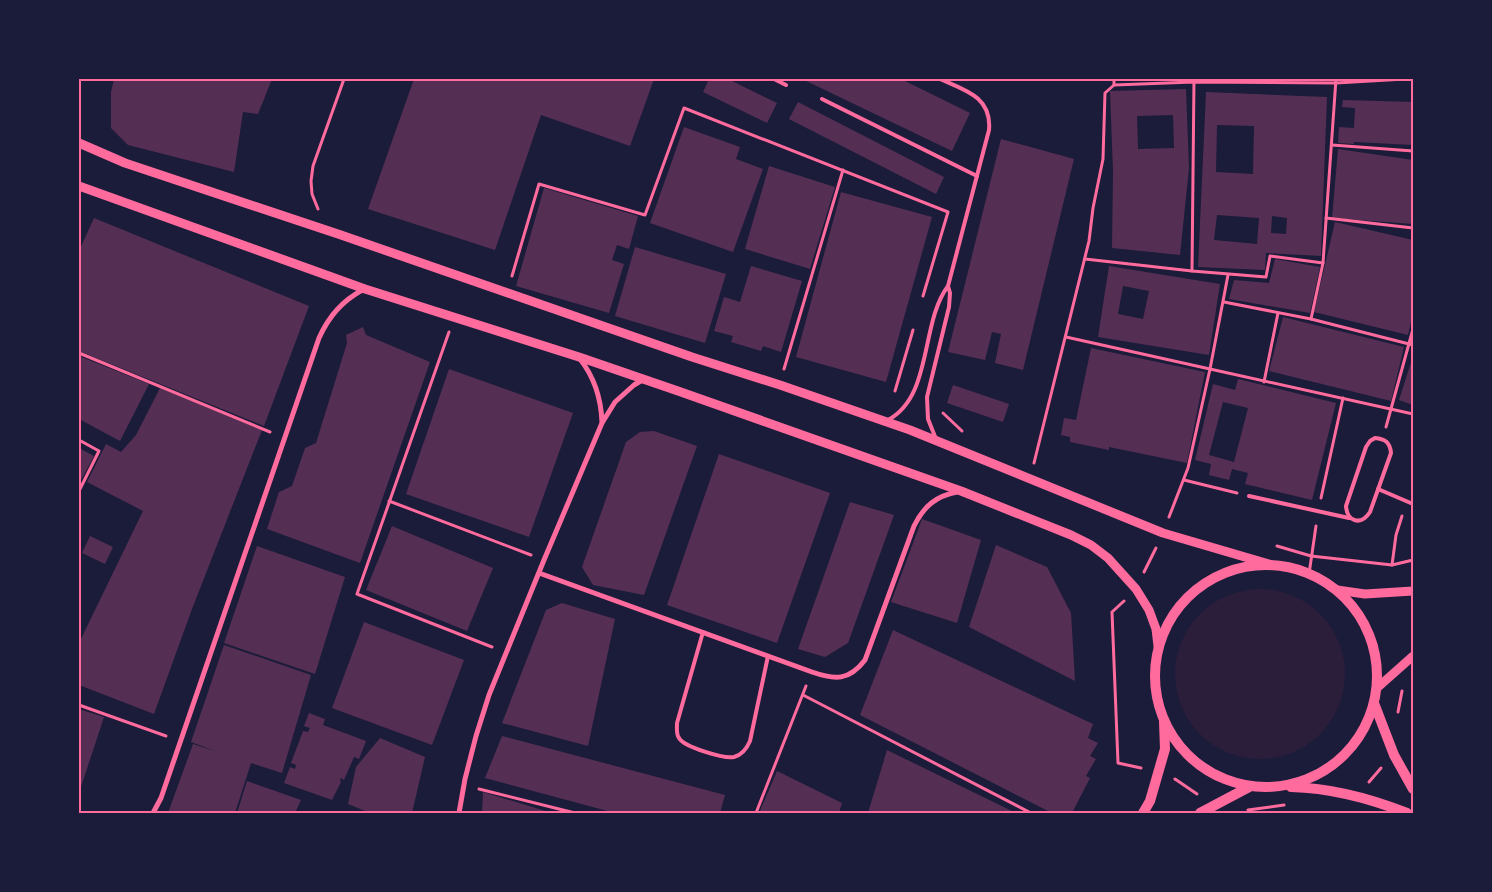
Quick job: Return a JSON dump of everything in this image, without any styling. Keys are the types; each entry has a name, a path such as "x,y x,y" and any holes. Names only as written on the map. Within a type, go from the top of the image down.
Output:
{"main road":[{"path":"1282,786 1313,777 1341,759 1361,734 1374,703 1377,688 1377,666 1373,644 1364,624 1352,606 1337,590 1323,581 1291,568 1272,565 1242,567 1214,577 1189,595 1170,618 1158,646 1154,671 1156,696 1164,721 1178,745 1199,765 1224,779 1251,786 1309,788 1357,796 1407,813"},
{"path":"1374,703 1394,755 1413,790"},
{"path":"1143,813 1150,801 1165,749 1164,721"},
{"path":"1200,813 1251,786"}],"street":[{"path":"79,143 125,163 323,229 692,357 886,421 937,440 1163,533 1272,565"},
{"path":"79,186 365,289 644,379 961,491 1071,535 1090,545 1108,558 1136,589 1149,610 1156,628 1158,646"},
{"path":"153,813 161,798 325,326 342,304 365,289"},
{"path":"578,357 588,368 599,394 602,423"},
{"path":"459,813 476,736 489,695 602,423 615,402 634,385 644,379"},
{"path":"539,573 812,672 834,678 843,677 859,668 865,660 914,526 921,512 932,501 945,494 961,491"},
{"path":"1337,590 1365,594 1413,591"},
{"path":"1377,688 1413,656"}],"lane":[{"path":"774,79 786,85"},
{"path":"886,421 903,409 914,392 937,305 948,286 989,130 988,114 980,100 973,94 940,79"},
{"path":"822,99 977,176"},
{"path":"937,440 928,419 927,396 949,307 950,293 948,286"},
{"path":"1249,496 1355,520 1362,520 1367,517 1391,453 1387,441 1382,438 1375,438 1366,447 1346,506 1346,512 1350,518"},
{"path":"1378,489 1413,504"},
{"path":"703,632 677,723 678,738 683,744 690,747 729,758 740,755 744,751 750,741 768,656"}],"path":[{"path":"312,194 313,166 344,79"},
{"path":"1114,79 1114,85"},
{"path":"1030,478 1089,241 1093,208 1103,159 1105,93 1114,85 1194,81 1405,79"},
{"path":"1192,271 1194,81"},
{"path":"1311,319 1323,263 1336,81"},
{"path":"506,293 540,184 645,215 684,108 948,212"},
{"path":"1332,146 1413,151"},
{"path":"780,385 843,170"},
{"path":"1326,218 1413,228"},
{"path":"1085,258 1228,275 1266,277 1270,256 1323,263"},
{"path":"1066,337 1210,369 1228,275"},
{"path":"1224,302 1311,319 1411,344"},
{"path":"1264,382 1278,313"},
{"path":"454,317 357,594 506,653"},
{"path":"1382,438 1411,344 1413,328"},
{"path":"79,353 285,438"},
{"path":"927,396 962,431 969,435"},
{"path":"1309,574 1319,511 1343,398"},
{"path":"79,440 99,451 79,491"},
{"path":"1026,458 1043,465"},
{"path":"1184,480 1249,496"},
{"path":"389,501 544,560"},
{"path":"1392,565 1396,535 1408,502"},
{"path":"1160,512 1179,519"},
{"path":"1273,545 1311,556 1392,565 1413,560"},
{"path":"756,813 812,672"},
{"path":"803,695 1031,813"},
{"path":"79,704 181,741"},
{"path":"464,785 575,813"}],"shaded area":[{"path":"1252,589 1268,589 1293,595 1314,608 1326,620 1339,641 1345,674 1339,707 1326,728 1314,740 1293,753 1268,759 1252,759 1227,753 1206,740 1194,728 1181,707 1175,682 1175,666 1181,641 1194,620 1206,608 1227,595"}],"building":[{"path":"114,79 272,79 258,114 243,112 234,172 128,145 111,128 111,92"},
{"path":"414,79 654,79 630,146 541,115 495,250 368,209"},
{"path":"709,79 728,79 777,103 767,123 703,92"},
{"path":"802,79 901,79 970,113 952,151"},
{"path":"1186,89 1189,168 1180,255 1112,248 1113,171 1110,91","holes":["1173,115 1174,148 1138,149 1137,116"]},
{"path":"1206,92 1327,97 1321,256 1266,253 1265,270 1198,267","holes":["1217,125 1254,126 1253,174 1216,172","1217,215 1259,218 1257,244 1214,240","1272,216 1287,218 1286,234 1271,233"]},
{"path":"1343,100 1413,102 1413,145 1338,143 1339,127 1354,128 1355,108 1342,107"},
{"path":"798,102 944,177 936,194 789,119"},
{"path":"684,127 740,147 736,159 763,169 733,252 650,223"},
{"path":"1001,139 1074,159 1023,370 995,363 1001,334 992,332 985,360 948,352"},
{"path":"1338,149 1413,160 1413,224 1332,218"},
{"path":"769,166 835,187 810,269 745,249"},
{"path":"544,188 638,216 629,249 617,245 612,260 624,264 609,313 516,286"},
{"path":"841,192 932,217 886,382 796,357"},
{"path":"94,218 309,306 264,426 79,351 79,251"},
{"path":"1335,222 1413,240 1413,313 1408,335 1314,312"},
{"path":"635,247 726,274 705,343 615,316"},
{"path":"1275,259 1320,267 1310,313 1229,299 1234,280 1269,283"},
{"path":"751,266 802,281 781,352 763,346 761,351 731,342 733,336 714,331 724,297 740,302"},
{"path":"1109,266 1220,284 1209,355 1098,337","holes":["1123,286 1149,291 1143,319 1118,314"]},
{"path":"1283,317 1404,347 1391,401 1269,371"},
{"path":"363,327 366,335 430,362 360,563 267,529 279,492 292,486 305,448 316,443 347,343 346,335"},
{"path":"1091,348 1205,372 1187,463 1109,447 1109,450 1070,442 1070,437 1061,435 1064,418 1076,420"},
{"path":"79,356 149,384 120,441 79,419"},
{"path":"1413,356 1413,405 1399,400"},
{"path":"449,369 573,413 529,537 406,494"},
{"path":"1238,379 1336,403 1312,500 1245,484 1248,473 1232,469 1229,480 1209,475 1211,464 1195,460 1213,384 1235,390","holes":["1223,402 1248,408 1234,462 1209,455"]},
{"path":"953,385 1009,404 1003,422 947,403"},
{"path":"160,388 262,430 192,609 154,714 79,685 79,643 143,511 87,482 106,444 121,452 136,435"},
{"path":"654,431 697,446 644,595 593,585 582,567 626,442 640,432"},
{"path":"79,448 94,456 79,484"},
{"path":"719,454 830,493 777,643 667,605"},
{"path":"850,502 894,515 848,643 825,657 798,649"},
{"path":"922,519 981,540 957,623 891,602"},
{"path":"392,526 493,568 467,631 366,590"},
{"path":"90,536 113,547 105,564 82,553"},
{"path":"996,545 1047,567 1071,613 1075,681 969,627"},
{"path":"257,546 345,577 315,674 224,643"},
{"path":"562,603 615,619 588,746 502,723 546,610"},
{"path":"364,622 464,660 432,745 332,708"},
{"path":"893,630 1093,724 1088,738 1098,743 1090,756 1096,759 1086,776 1090,778 1072,813 1052,813 860,715"},
{"path":"224,645 311,675 282,773 251,763 235,813 168,813 193,744 218,752 191,742"},
{"path":"79,709 104,717 79,793"},
{"path":"309,713 325,719 323,725 366,741 359,759 354,757 344,780 341,778 341,782 332,800 284,783 290,767 295,769 296,765 291,763 303,731 308,732 310,728 304,726"},
{"path":"502,736 725,795 720,813 615,813 485,778"},
{"path":"380,738 425,757 412,813 370,813 348,804 356,767"},
{"path":"887,750 1016,813 868,813"},
{"path":"777,771 842,803 839,813 759,813"},
{"path":"247,781 301,800 295,813 237,813"},
{"path":"483,792 552,813 482,813"}]}
